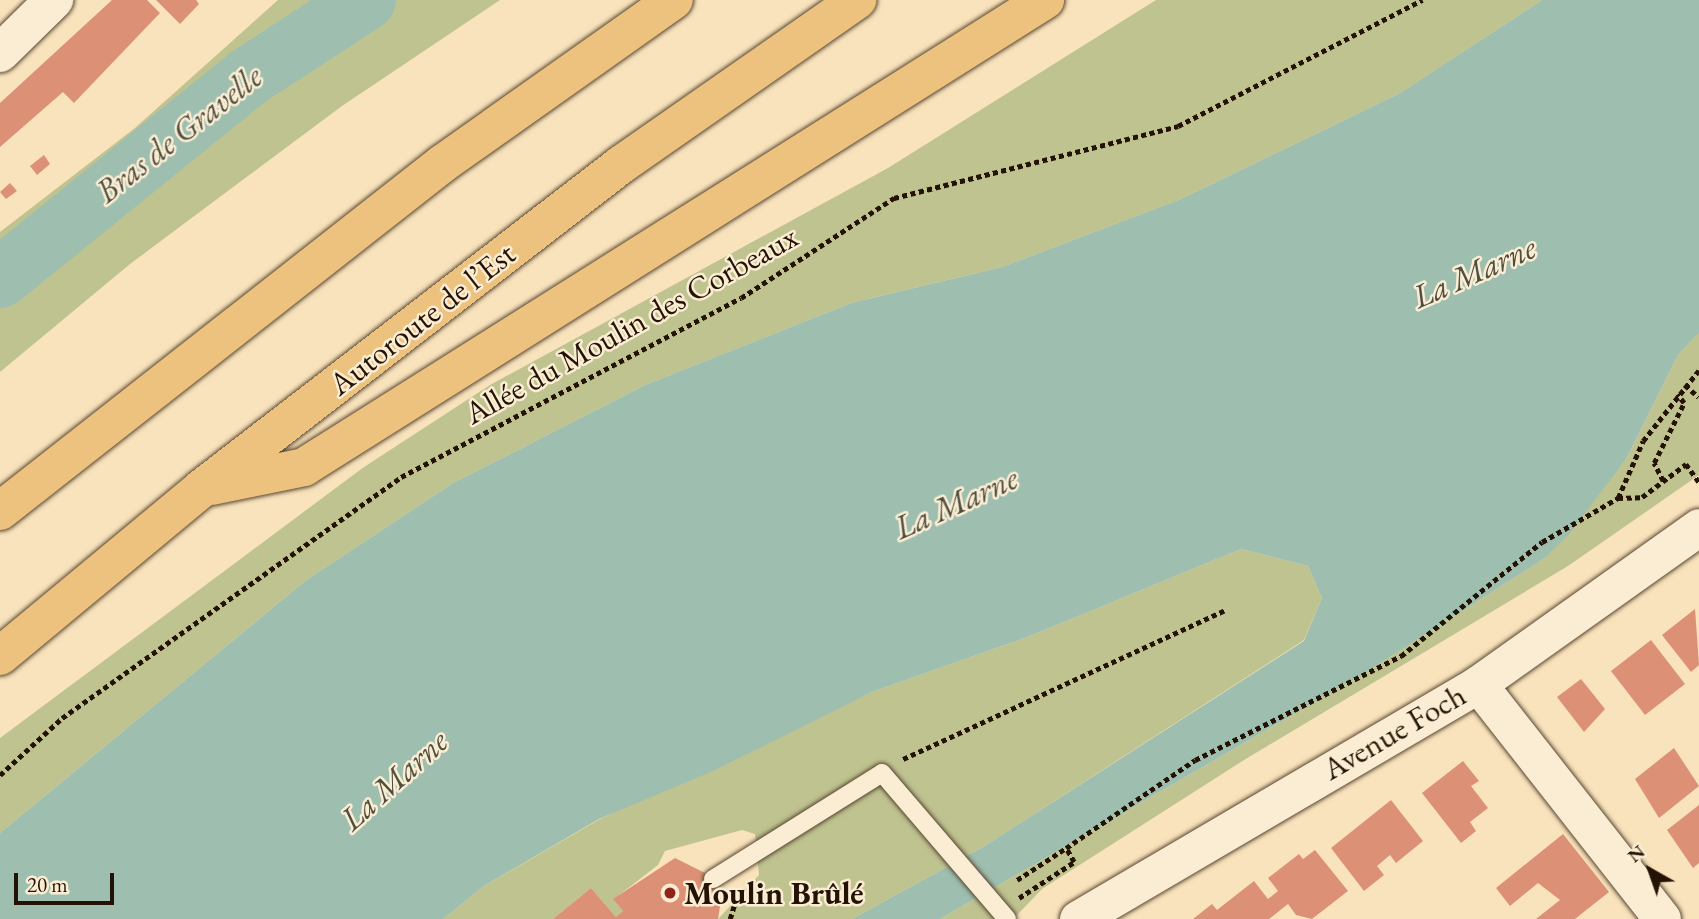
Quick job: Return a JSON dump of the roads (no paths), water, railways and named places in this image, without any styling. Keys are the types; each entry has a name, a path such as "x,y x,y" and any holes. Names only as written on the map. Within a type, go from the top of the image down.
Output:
{"highway":[{"path":"0,511 420,180 674,0"},
{"name":"Autoroute de l’Est","path":"0,656 202,488 622,164 857,0"},
{"path":"202,488 304,467 1045,0"}],"street":[{"path":"0,53 54,0"},
{"name":"Avenue Foch","path":"1078,919 1478,684 1699,527"},
{"path":"1478,684 1662,919"}],"lane":[{"path":"713,879 882,773 1004,915"}],"water":[{"name":"La Marne","path":"1542,0 1699,0 1699,333 1678,355 1626,459 1570,533 1545,558 1365,673 940,919 852,919 983,847 1304,641 1322,598 1308,566 1241,549 1030,636 872,692 713,771 599,819 484,886 443,919 0,919 0,833 305,581 453,483 645,385 851,303 1002,267 1181,199 1400,93"}],"waterway":[{"name":"Bras de Gravelle","path":"0,278 248,77 366,0"}],"place":[{"name":"Moulin Brûlé","path":"670,893"}]}
